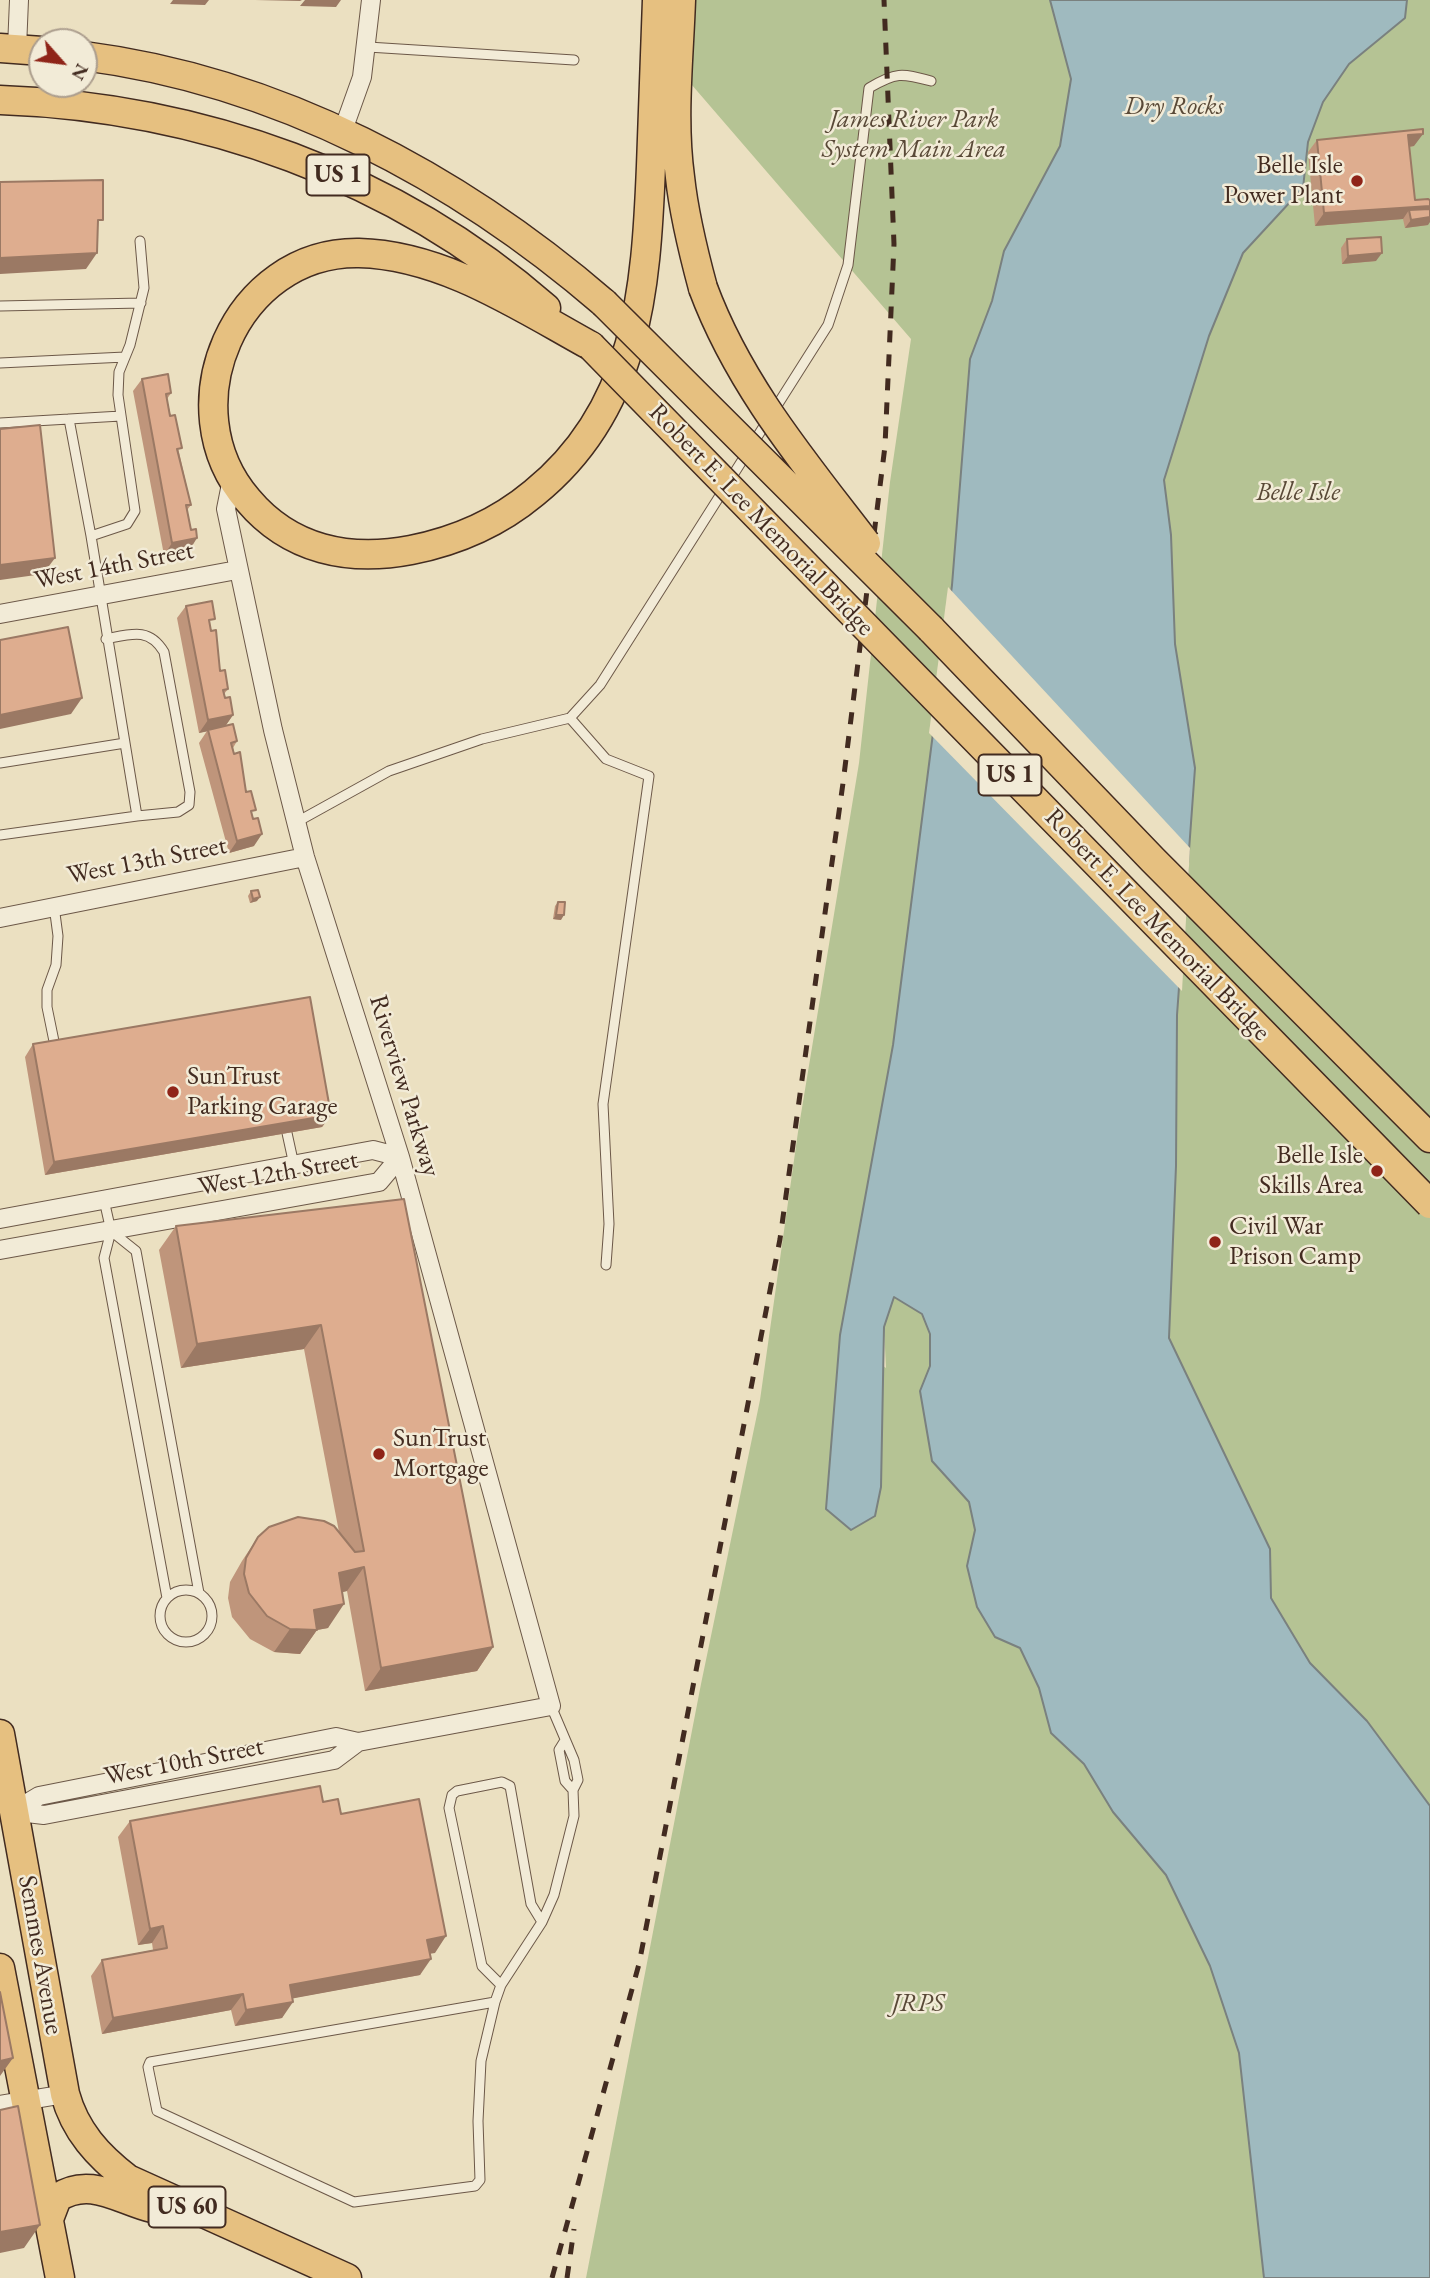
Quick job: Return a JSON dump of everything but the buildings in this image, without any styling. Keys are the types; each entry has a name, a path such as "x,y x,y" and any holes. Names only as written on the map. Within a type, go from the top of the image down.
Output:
{"main road":[{"path":"591,346 516,305 423,262 359,253 319,258 279,278 259,293 230,330 220,354 214,388 213,418 221,457 247,500 290,536 328,551 369,556 440,544 486,525 534,494 575,454 592,432 611,395 625,363 641,304 648,250 657,0"},
{"path":"681,0 677,118 679,175 690,239 715,321 748,385 931,629"},
{"name":"US 1","path":"98,59 223,88 342,133"},
{"name":"US 1","path":"0,100 116,110 192,125 264,147 335,174 403,207 465,246 526,290 591,346"},
{"name":"Robert E. Lee Memorial Bridge","path":"342,133 436,180 501,222 604,303 931,629 1153,860 1430,1138"},
{"name":"Robert E. Lee Memorial Bridge","path":"591,346 1430,1204"},
{"name":"Semmes Avenue","path":"0,1734 7,1811 65,2094"},
{"name":"Semmes Avenue","path":"0,1968 13,2103 49,2219 60,2278"},
{"name":"US 60","path":"65,2094 77,2126 113,2167 147,2189 346,2278"},
{"path":"49,2219 57,2198 66,2192 95,2188 142,2206 239,2231"}],"street":[{"path":"15,47 19,0"},
{"path":"342,133 362,77 368,47 371,0"},
{"name":"Riverview Parkway","path":"232,479 226,509 237,570 295,823 400,1157 436,1303 551,1706"},
{"name":"West 14th Street","path":"0,614 237,570"},
{"name":"West 13th Street","path":"0,918 304,857"},
{"name":"West 12th Street","path":"0,1219 373,1150 400,1157 379,1182 0,1250"},
{"name":"West 10th Street","path":"7,1811 44,1815 334,1760 358,1742 551,1706"},
{"path":"13,2103 65,2094"}],"lane":[{"path":"368,47 574,60"},
{"path":"295,823 389,771 482,739 570,718 600,685 828,325 848,265 869,88 887,76 904,74 931,82"},
{"path":"91,537 127,524 135,511 121,416 118,372 125,357 144,288 140,241"},
{"path":"0,306 141,303"},
{"path":"0,363 125,357"},
{"path":"0,423 121,416"},
{"path":"69,419 137,816"},
{"path":"0,835 178,812 189,805 190,792 164,652 156,639 142,632 106,639"},
{"path":"570,718 607,759 649,776 603,1104 609,1224 606,1265"},
{"path":"0,763 125,743"},
{"path":"54,906 58,936 57,965 47,990 47,1007 56,1051"},
{"path":"287,1133 294,1165"},
{"path":"104,1200 111,1231 104,1258 167,1598"},
{"path":"111,1231 136,1251 199,1593 209,1604 212,1621 204,1636 189,1643 172,1639 162,1626 161,1609 167,1598 179,1591 199,1593"},
{"path":"495,2002 150,2062 148,2067 157,2111 354,2202 475,2186 480,2180 478,2121 481,2061 495,2002 501,1985 542,1922 554,1895 574,1816 573,1790 578,1780 572,1750 564,1742 551,1706"},
{"path":"501,1985 481,1966 449,1808 452,1795 457,1791 502,1782 510,1786 531,1904 542,1922"}],"green space":[{"path":"681,0 1430,0 1430,1806 1367,1721 1310,1663 1270,1597 1270,1549 1169,1338 1176,1166 1177,1015 1195,768 1175,644 1171,535 1164,480 1209,336 1243,253 1303,188 1004,251 992,301 970,359 952,585 893,1045 840,1335 886,1368 884,1327 893,1297 922,1314 930,1334 930,1366 920,1391 932,1461 969,1502 975,1530 967,1566 995,1637 1020,1648 1039,1688 1051,1733 1084,1764 1113,1812 1166,1875 1210,1966 1239,2053 1264,2278 586,2278 701,1684 760,1400 798,1132 859,763 890,482 911,339 679,70"}],"water":[{"path":"1050,0 1407,0 1405,18 1349,64 1323,102 1308,142 1303,188 1243,253 1209,336 1164,480 1171,535 1175,644 1195,768 1177,1015 1176,1166 1169,1338 1270,1549 1271,1598 1310,1663 1367,1721 1430,1806 1430,2278 1264,2278 1239,2053 1210,1966 1166,1875 1113,1812 1084,1764 1051,1733 1039,1688 1020,1648 995,1637 977,1607 967,1566 975,1530 969,1502 932,1461 920,1391 930,1366 930,1334 922,1314 894,1297 884,1327 881,1487 875,1516 851,1530 826,1509 840,1335 893,1045 952,585 970,359 992,301 1004,251 1060,146 1071,79"}],"pier":[{"path":"948,587 1190,848 1182,991 929,733"}],"railway":[{"path":"552,2278 639,1964 780,1239 843,783 885,446 894,244 884,0"},
{"path":"567,2278 574,2229"}],"place":[{"name":"Belle Isle Power Plant","path":"1357,181"},
{"name":"SunTrust Parking Garage","path":"173,1092"},
{"name":"Belle Isle Skills Area","path":"1377,1171"},
{"name":"Civil War Prison Camp","path":"1215,1242"},
{"name":"SunTrust Mortgage","path":"379,1454"}],"park label":[{"name":"Dry Rocks","path":"1174,107"},
{"name":"James River Park System Main Area","path":"914,135"},
{"name":"Belle Isle","path":"1298,493"},
{"name":"JRPS","path":"918,2004"}]}
